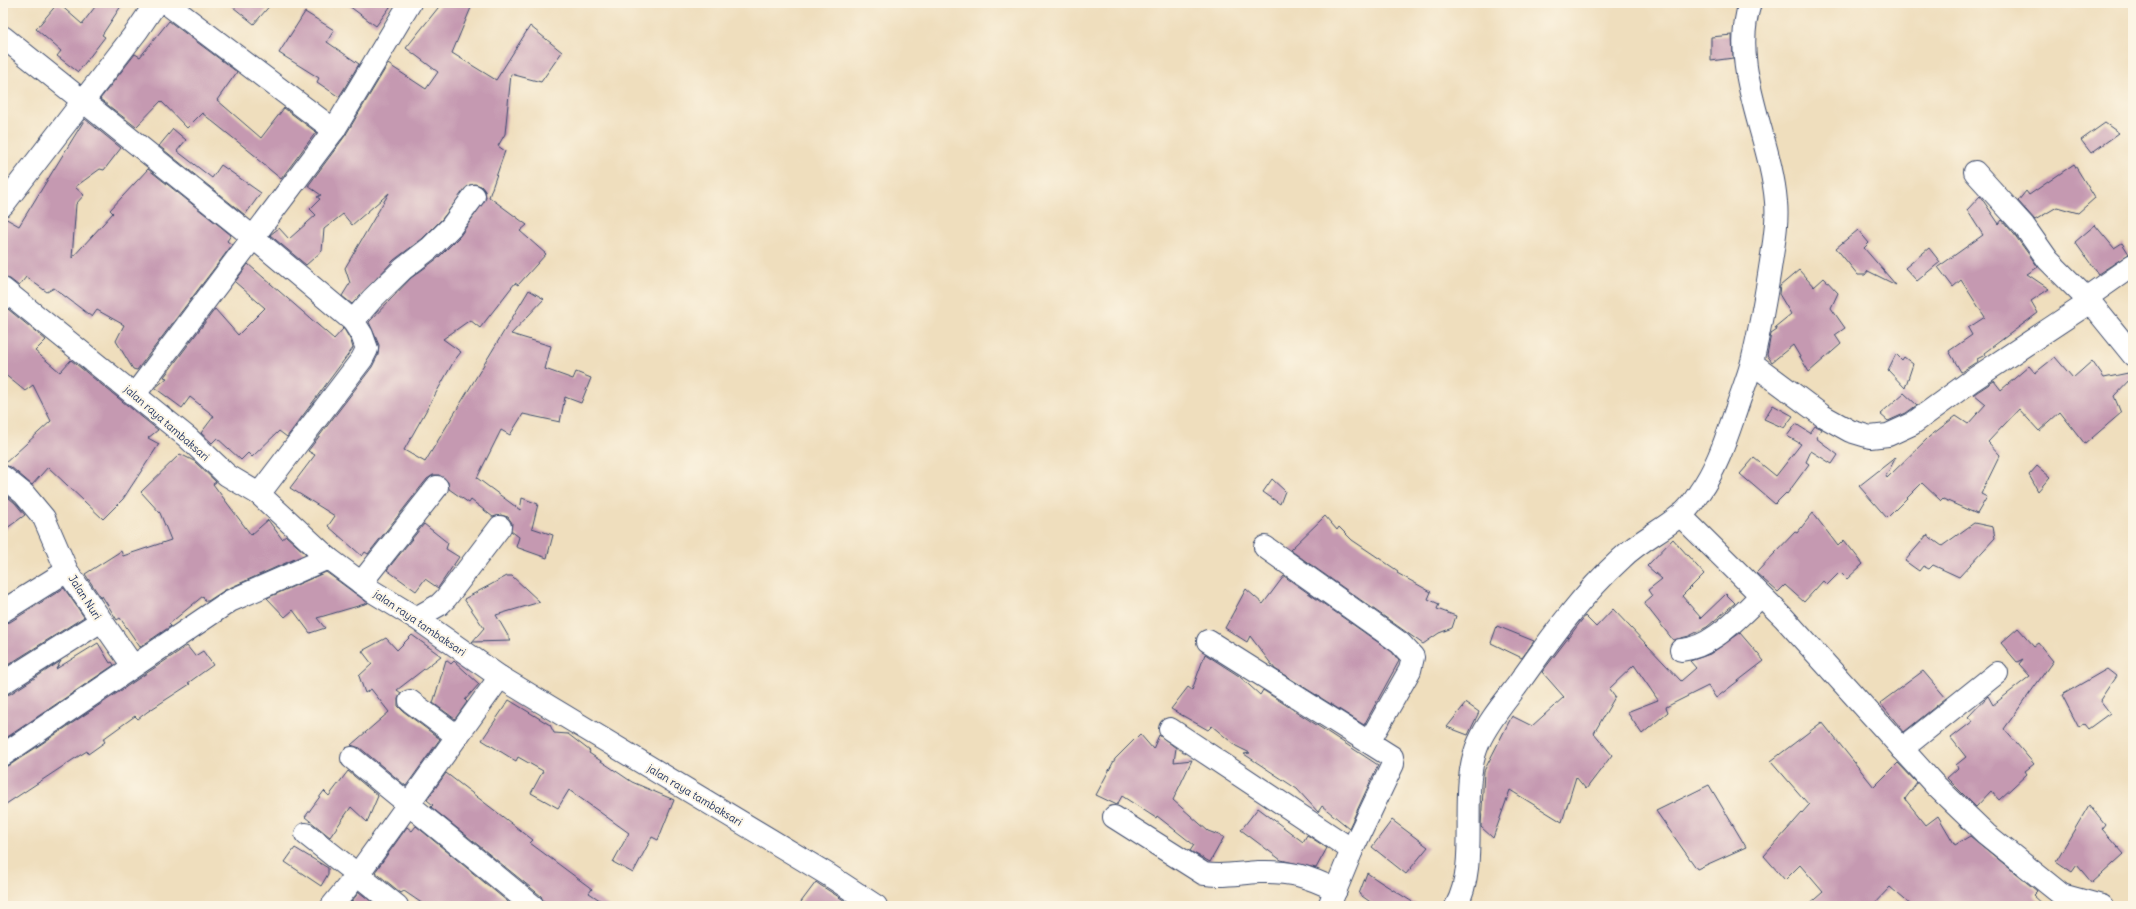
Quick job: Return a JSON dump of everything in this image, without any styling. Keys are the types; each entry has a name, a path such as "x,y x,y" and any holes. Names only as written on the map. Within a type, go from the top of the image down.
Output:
{"street":[{"path":"3,205 84,101 156,3"},
{"path":"166,3 334,130"},
{"path":"135,394 334,130 410,3"},
{"path":"1456,906 1467,873 1467,824 1472,766 1478,742 1531,666 1576,607 1622,557 1681,516 1700,493 1713,471 1752,363 1768,286 1776,231 1776,202 1772,176 1748,71 1744,34 1750,3"},
{"path":"3,37 254,238 353,321 362,335 367,349 362,359 259,494"},
{"path":"1974,172 2024,226 2048,260 2088,300 2133,355"},
{"path":"353,321 372,299 403,269 430,248 451,227 474,196"},
{"path":"1752,363 1823,416 1850,431 1870,437 1888,435 1912,424 2088,300 2133,266"},
{"name":"jalan raya tambaksari","path":"3,289 187,437 226,475 259,494 328,558 361,583 416,618 500,677 827,874 876,906"},
{"path":"3,477 24,494 44,518 67,571"},
{"path":"361,583 437,487"},
{"path":"1681,516 1784,618 1934,784 1986,834 2062,895 2102,906"},
{"path":"416,618 439,605 446,598 500,526"},
{"path":"1265,547 1400,643 1413,657 1410,670 1369,742"},
{"path":"3,756 230,601 328,558"},
{"name":"Jalan Nuri","path":"3,611 67,571 133,666"},
{"path":"1681,650 1692,650 1719,634 1761,596"},
{"path":"3,683 101,622"},
{"path":"1114,817 1204,874 1218,876 1258,872 1288,873 1310,877 1332,898 1352,850 1393,764 1392,758 1208,641"},
{"path":"1902,749 1997,673"},
{"path":"332,906 358,874 500,677"},
{"path":"410,701 457,736"},
{"path":"1170,729 1352,850"},
{"path":"352,758 408,804 510,899 533,906"},
{"path":"306,834 397,906"}],"building":[{"path":"58,3 82,24 98,3 123,3 102,35 105,37 78,72 57,56 61,51 36,29"},
{"path":"228,3 272,3 254,24"},
{"path":"345,3 393,3 376,26"},
{"path":"442,3 473,3 452,53 496,80 530,26 562,52 541,82 511,74 505,134 498,146 505,151 489,197 527,225 520,231 546,254 518,285 515,283 480,328 470,320 443,339 461,352 454,361 404,450 425,462 529,290 544,299 511,334 551,346 545,369 573,379 576,372 591,378 581,403 565,397 560,422 523,414 510,435 501,430 477,478 520,510 522,498 538,504 532,528 553,535 547,558 516,547 519,537 511,531 512,523 508,517 501,515 493,517 471,500 469,503 449,489 448,482 439,475 433,475 427,479 368,554 365,552 362,556 328,526 335,516 290,488 315,455 308,451 372,367 378,355 379,345 369,322 411,278 438,258 460,236 486,198 485,191 481,186 475,184 469,185 442,219 422,239 394,260 352,304 342,296 350,283 345,268 389,193 352,225 343,214 324,229 322,251 306,265 270,235 279,228 289,239 316,215 310,209 320,199 317,197 321,195 308,186 345,136 388,64 426,89 438,72 406,48"},
{"path":"305,12 334,30 327,42 359,64 339,97 317,82 319,78 279,53"},
{"path":"169,21 237,72 217,100 261,138 284,108 316,132 281,179 257,159 258,158 202,113 187,128 161,101 136,127 100,99 135,54 140,57"},
{"path":"1732,35 1733,58 1711,61 1711,37"},
{"path":"85,119 121,148 104,170 100,169 75,187 84,195 76,204 72,258 113,213 110,210 148,169 231,235 227,241 232,245 137,370 133,369 116,341 124,325 97,310 92,317 54,288 47,292 26,277 19,286 10,279 3,277 3,217 19,226"},
{"path":"2105,123 2119,133 2091,153 2081,140"},
{"path":"173,129 186,140 177,151 212,178 221,165 261,193 245,215 159,146"},
{"path":"2074,164 2095,198 2078,213 2057,207 2035,220 2018,201 2026,191 2029,195"},
{"path":"1980,196 1999,224 2002,220 2038,267 2027,274 2049,289 2031,301 2038,313 1984,353 1985,355 1977,359 1978,361 1961,372 1949,351 1972,335 1968,328 1985,317 1961,280 1953,287 1938,267 1983,235 1967,210"},
{"path":"2095,225 2114,248 2122,243 2129,254 2098,274 2075,242"},
{"path":"1858,230 1869,243 1864,248 1896,285 1868,271 1865,275 1858,275 1836,248"},
{"path":"1929,248 1940,262 1917,281 1905,268"},
{"path":"248,264 334,339 343,329 342,328 344,329 353,348 287,437 279,431 252,457 248,453 241,460 217,438 212,443 201,433 214,416 190,397 182,408 155,388 167,378 164,377 215,309 238,335 265,308 235,282"},
{"path":"1799,270 1814,287 1824,278 1838,293 1831,308 1845,328 1835,335 1841,344 1809,372 1793,345 1772,362 1767,355 1771,334 1777,330 1775,327 1791,314 1779,294 1780,286"},
{"path":"3,305 46,340 35,351 60,372 71,360 158,430 148,438 159,444 123,499 103,519 48,467 32,485 11,467 3,465 51,421 33,385 25,391 3,373"},
{"path":"1896,354 1902,360 1904,357 1913,364 1905,388 1888,370"},
{"path":"2055,357 2073,378 2092,361 2104,378 2133,372 2133,376 2114,396 2121,413 2085,444 2060,412 2039,431 2019,409 1988,442 2000,455 1981,494 1987,497 1977,514 1943,499 1941,501 1922,483 1887,518 1859,486 1896,457 1886,476 1887,478 1929,437 1956,416 1968,424 1986,404 1974,394 1994,381 2001,390 2029,366 2035,373"},
{"path":"1904,393 1917,405 1906,413 1888,421 1880,414"},
{"path":"1773,405 1793,416 1784,428 1764,419"},
{"path":"1796,424 1810,433 1815,426 1821,429 1816,438 1838,455 1832,464 1811,451 1806,462 1809,464 1787,494 1786,493 1775,504 1740,474 1754,458 1776,476 1801,444 1787,436"},
{"path":"180,454 194,461 216,482 213,484 251,535 268,520 282,539 286,536 306,554 225,590 208,601 205,601 203,596 169,624 171,626 140,647 120,618 117,620 102,596 101,598 85,574 121,551 123,556 171,540 160,513 141,492"},
{"path":"2037,466 2050,477 2038,491 2029,475"},
{"path":"1272,479 1285,491 1280,504 1263,492"},
{"path":"3,493 15,503 25,515 3,531"},
{"path":"1813,513 1838,546 1844,540 1863,564 1847,579 1840,572 1827,585 1823,581 1804,602 1785,585 1778,592 1756,573 1795,532 1797,533"},
{"path":"1325,516 1337,530 1339,527 1352,540 1398,571 1397,573 1431,592 1428,599 1439,604 1437,609 1456,616 1452,628 1439,633 1423,644 1290,550"},
{"path":"1974,523 1993,527 1995,538 1959,577 1933,565 1929,569 1923,566 1919,571 1905,561 1927,535 1942,546"},
{"path":"424,524 448,543 446,549 459,557 438,588 425,579 416,591 387,570"},
{"path":"1673,539 1704,574 1682,596 1701,618 1726,594 1735,603 1707,627 1689,636 1673,640 1644,603 1652,596 1648,590 1662,579 1647,566"},
{"path":"326,572 368,603 317,618 325,628 310,633 293,610 285,617 267,598"},
{"path":"507,576 512,576 540,602 496,615 511,641 472,642 484,628 464,599"},
{"path":"1284,576 1392,652 1399,661 1364,725 1275,669 1250,636 1247,642 1225,628 1246,589 1263,604"},
{"path":"64,588 84,617 3,668 3,623 10,622"},
{"path":"1613,609 1681,681 1696,668 1690,661 1710,654 1740,633 1764,661 1716,698 1708,686 1666,707 1668,712 1642,734 1627,712 1658,700 1634,665 1609,689 1615,697 1594,733 1612,755 1586,789 1576,777 1562,822 1510,790 1493,838 1481,827 1484,771 1512,716 1532,726 1564,697 1542,672 1585,616 1596,627"},
{"path":"1497,626 1534,641 1522,658 1491,643"},
{"path":"2018,628 2034,646 2038,643 2053,661 2004,729 2034,764 2025,771 2027,774 1999,800 1991,791 1976,807 1947,778 1958,768 1956,765 1966,757 1951,738 1973,721 1968,717 1988,696 1993,705 2030,676 2019,664 2023,659 2017,662 2001,643"},
{"path":"412,635 441,656 397,690 401,693 398,699 398,706 440,739 406,786 360,748 351,745 389,712 371,689 365,693 359,676 372,664 362,651 386,638 397,650"},
{"path":"98,643 110,663 112,662 114,665 3,740 3,695 10,694 61,661 56,669"},
{"path":"187,646 195,656 203,651 213,665 188,683 190,684 138,719 135,716 103,739 105,742 88,754 87,751 3,806 3,767 10,765"},
{"path":"1205,654 1239,676 1260,695 1263,690 1378,765 1349,828 1322,806 1318,812 1297,789 1244,754 1250,753 1236,746 1212,726 1208,730 1171,709 1188,687 1192,690"},
{"path":"446,660 451,664 454,661 479,684 465,700 467,702 455,719 433,703"},
{"path":"2107,669 2116,676 2100,700 2110,713 2088,729 2084,724 2079,728 2062,695"},
{"path":"1923,671 1946,698 1904,732 1880,703"},
{"path":"509,700 550,725 554,733 568,734 590,751 589,753 632,782 674,800 658,840 652,837 633,873 613,862 629,833 569,790 558,808 531,793 543,771 518,757 516,761 482,740"},
{"path":"1466,703 1479,712 1468,735 1447,727"},
{"path":"1822,722 1874,787 1898,763 1917,783 1905,799 1926,825 1938,816 1955,845 1970,836 2037,891 2033,895 2045,906 1912,906 1890,887 1872,906 1807,906 1823,892 1800,865 1785,880 1764,856 1809,805 1771,761"},
{"path":"1140,734 1153,749 1159,735 1176,748 1174,762 1192,760 1173,800 1208,831 1224,837 1210,862 1190,851 1194,845 1157,816 1156,818 1122,796 1117,805 1096,795 1115,759"},
{"path":"348,771 378,796 367,822 351,807 330,837 305,817 324,791 329,796"},
{"path":"446,773 533,840 530,843 592,889 589,893 609,906 545,906 541,896 431,807 433,805 427,800"},
{"path":"1709,785 1746,847 1697,869 1656,811"},
{"path":"2089,805 2105,825 2102,829 2124,854 2092,883 2077,865 2072,872 2056,861"},
{"path":"1258,808 1303,842 1307,835 1327,848 1316,868 1281,860 1241,830"},
{"path":"1392,820 1428,847 1406,874 1372,847"},
{"path":"416,826 513,906 426,906 404,891 401,893 375,872 407,827 412,831"},
{"path":"295,848 328,868 328,874 321,886 285,862"},
{"path":"1367,873 1419,906 1376,906 1359,894"},
{"path":"816,882 820,885 853,906 798,906"},
{"path":"359,892 377,906 348,906"}]}
